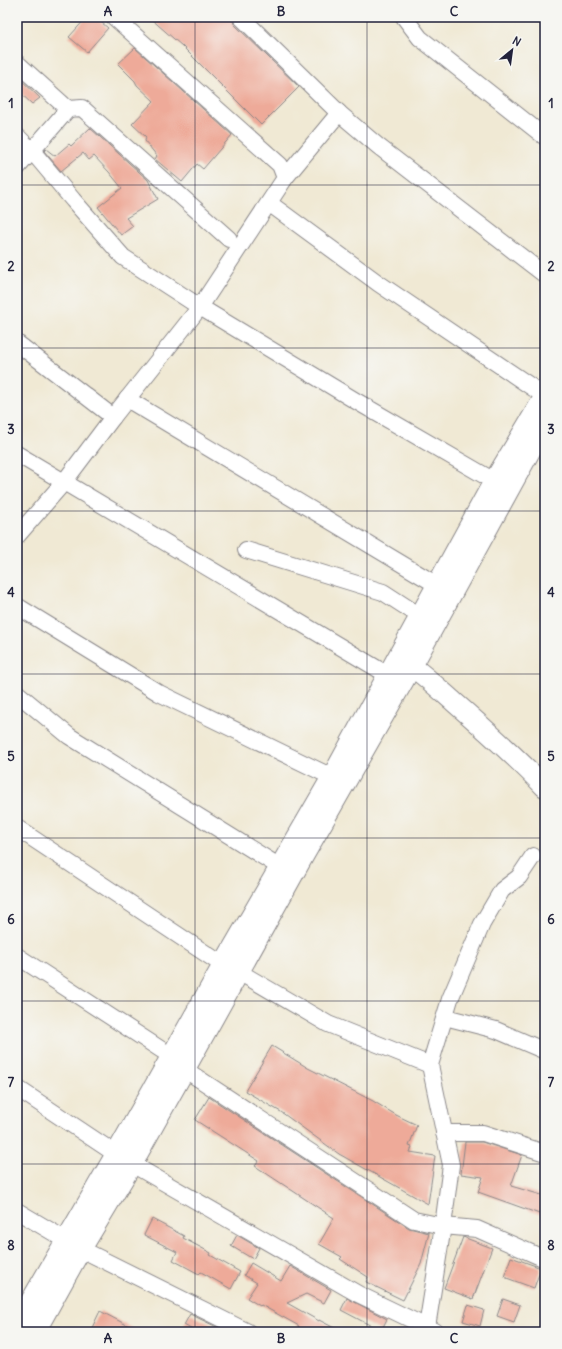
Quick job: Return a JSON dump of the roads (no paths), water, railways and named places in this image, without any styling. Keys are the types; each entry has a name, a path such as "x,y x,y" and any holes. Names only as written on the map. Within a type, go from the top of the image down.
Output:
{"main road":[{"path":"231,969 280,867 298,851 332,777 388,674 405,661 420,616 494,481 545,396"},
{"path":"17,1325 73,1244 124,1159 405,661 456,584 545,424"},
{"path":"405,661 522,764 545,787"},
{"path":"34,1332 73,1244"}],"street":[{"path":"114,17 280,165 285,178"},
{"path":"241,17 339,113 378,146 545,275"},
{"path":"404,17 420,38 545,137"},
{"path":"17,62 68,109"},
{"path":"17,168 68,109 82,108 228,239"},
{"path":"17,536 64,482 113,416 200,307 285,178 339,113"},
{"path":"17,136 32,151 123,257 200,307 356,401 494,481"},
{"path":"269,203 378,283 545,396"},
{"path":"17,342 113,416"},
{"path":"127,399 437,585"},
{"path":"17,454 388,674"},
{"path":"246,550 383,592 420,616"},
{"path":"17,606 159,693 332,777"},
{"path":"17,693 69,736 280,867"},
{"path":"17,828 231,969 328,1024 430,1065"},
{"path":"17,1088 124,1159 358,1294 431,1330 451,1165 430,1065 450,999 482,924 502,890 519,877 533,856"},
{"path":"17,956 414,1220 443,1226 477,1229 545,1258"},
{"path":"445,1017 496,1030 545,1051"},
{"path":"444,1133 483,1133 545,1152"},
{"path":"17,1211 73,1244 248,1332"}]}
